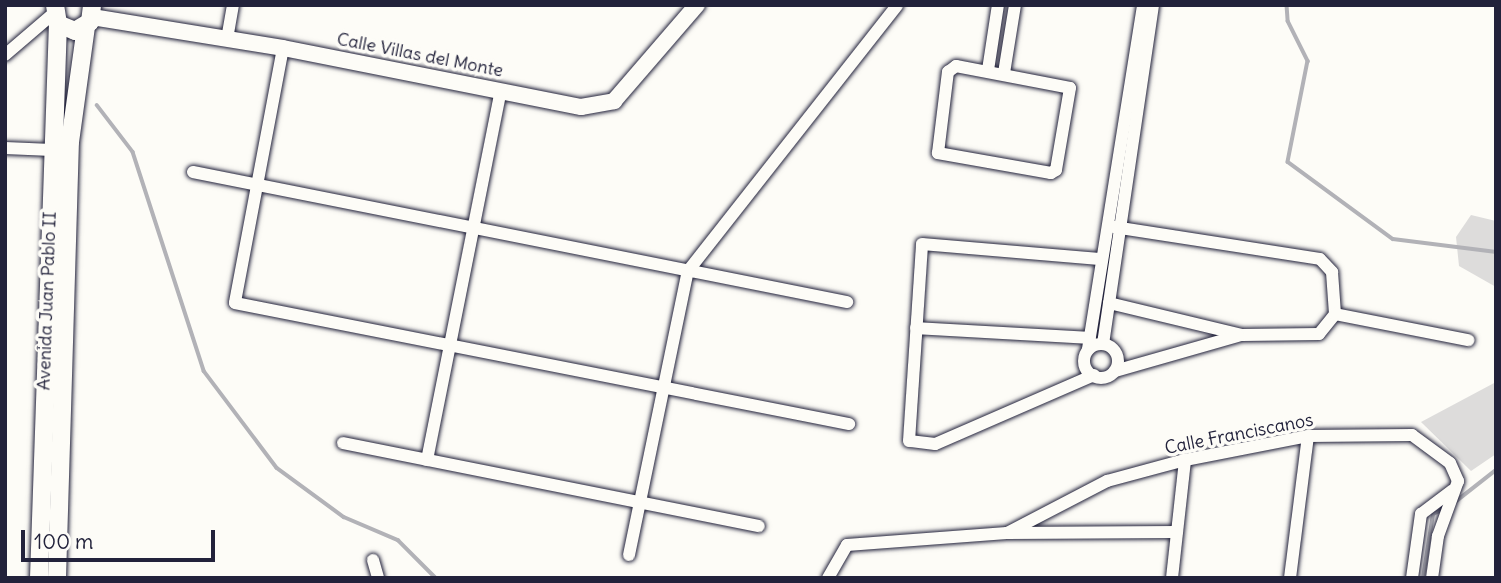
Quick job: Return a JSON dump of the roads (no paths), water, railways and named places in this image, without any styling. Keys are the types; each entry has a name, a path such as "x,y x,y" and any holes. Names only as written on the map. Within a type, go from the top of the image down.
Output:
{"main road":[{"path":"56,14 69,30 90,16"},
{"name":"Avenida Juan Pablo II","path":"38,578 56,14"},
{"name":"Avenida Juan Pablo II","path":"57,578 70,142 90,16"}],"street":[{"path":"227,38 233,5"},
{"name":"Calle Villas del Monte","path":"90,16 283,48 581,107 614,101 697,5"},
{"path":"629,555 661,387 688,271 897,5"},
{"path":"988,70 998,5"},
{"path":"1004,73 1015,5"},
{"path":"1103,344 1119,228 1143,5"},
{"path":"1094,376 1085,361 1099,259 1153,5"},
{"path":"5,55 56,14"},
{"path":"283,48 234,303 849,424"},
{"path":"956,66 1004,73 1070,88 1058,166 1051,173 939,153 948,72 956,66"},
{"path":"427,460 501,90"},
{"path":"6,143 52,150"},
{"path":"193,172 847,302"},
{"path":"1105,225 1320,259 1332,272 1335,314 1319,334 1242,335 1109,303"},
{"path":"1099,259 922,244 909,441 935,444 1094,376 1105,377 1115,371 1242,335"},
{"path":"1335,314 1468,340"},
{"path":"916,328 1103,344 1116,354 1115,371"},
{"name":"Calle Franciscanos","path":"1007,533 1107,481 1185,460 1308,436 1412,435 1456,470 1458,481 1451,494"},
{"path":"1290,578 1308,436"},
{"path":"343,443 759,526"},
{"path":"1172,578 1185,460"},
{"path":"1432,578 1451,494"},
{"path":"1412,578 1421,514 1451,494"},
{"name":"Calle Franciscanos","path":"828,578 848,545 1007,533 1177,531"},
{"path":"373,560 377,578"}],"waterway":[{"path":"1287,5 1288,21 1308,61 1288,162 1393,239 1496,252"},
{"path":"97,105 133,152 204,371 277,468 344,517 398,540 436,578"},
{"path":"1454,503 1496,470"},
{"path":"1423,578 1433,514 1444,509"}]}
